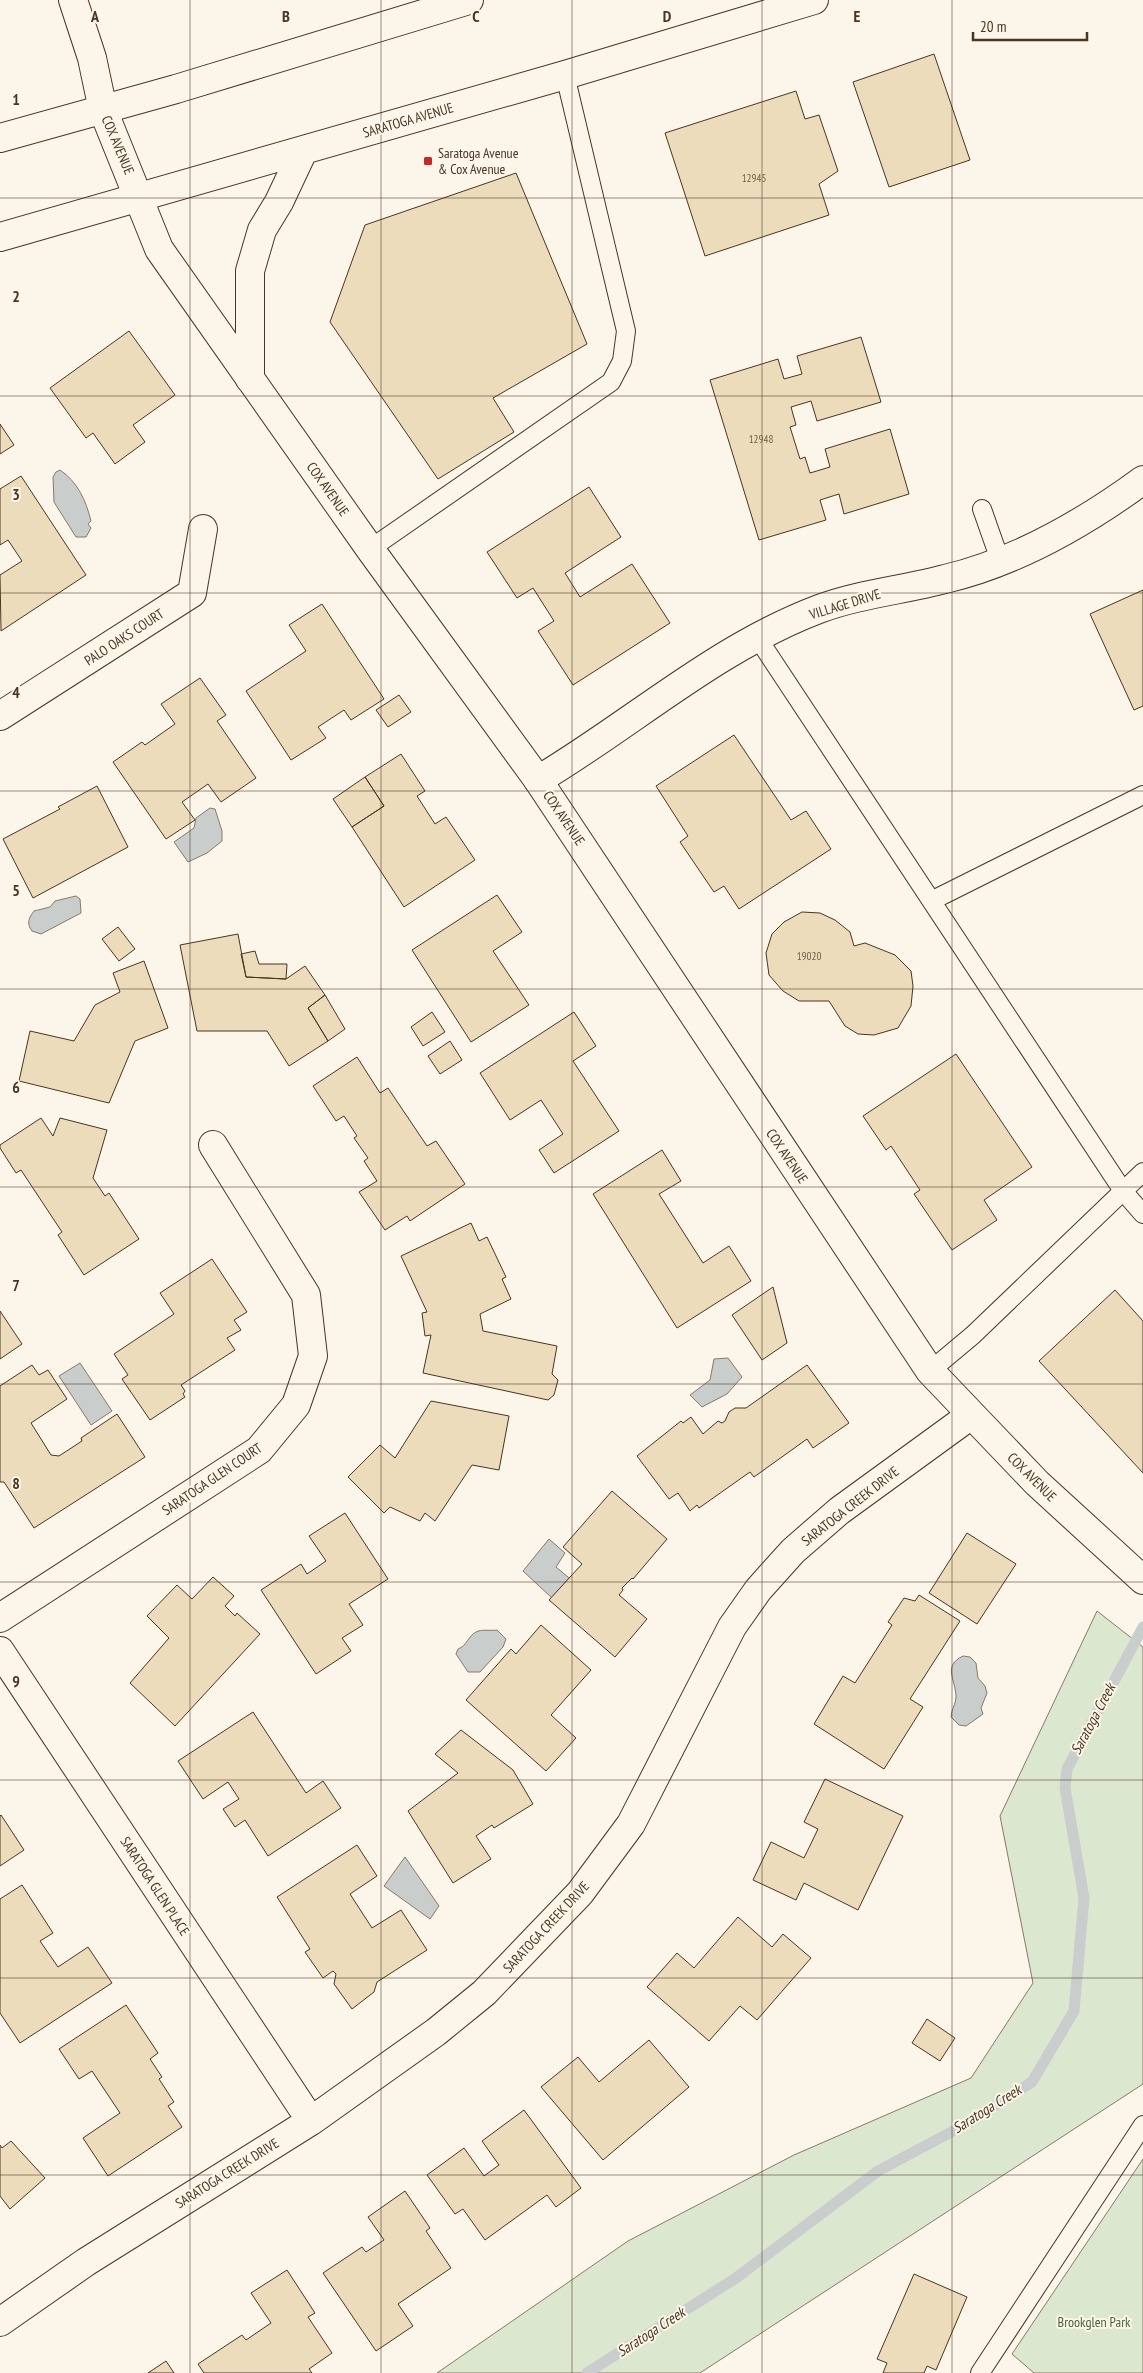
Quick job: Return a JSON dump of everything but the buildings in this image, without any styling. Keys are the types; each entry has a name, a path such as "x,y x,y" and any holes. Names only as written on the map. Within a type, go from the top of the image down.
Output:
{"main road":[{"name":"COX AVENUE","path":"73,0 92,58 104,110 159,249 370,550 538,780 930,1372 1037,1483 1143,1580"},
{"path":"0,138 104,110 469,0"},
{"name":"SARATOGA AVENUE","path":"0,237 140,197 202,177 303,151 565,75 814,0"},
{"path":"250,379 250,271 262,230 279,202 303,151"},
{"name":"VILLAGE DRIVE","path":"538,780 571,760 708,666 757,637 820,609 865,596 945,579 1001,563 1061,533 1113,502 1143,480"},
{"name":"PALO OAKS COURT","path":"0,716 192,593 203,529"},
{"name":"SARATOGA GLEN COURT","path":"0,1618 259,1450 296,1404 313,1356 306,1295 213,1145"},
{"name":"SARATOGA CREEK DRIVE","path":"0,2322 86,2262 311,2121 436,2032 484,1993 528,1950 580,1892 632,1824 732,1627 758,1590 793,1552 839,1511 971,1415"},
{"name":"SARATOGA GLEN PLACE","path":"0,1651 311,2121"}],"lane":[{"path":"370,550 611,382 622,361 626,331 565,75"},
{"path":"982,509 1001,563"},
{"path":"757,637 1123,1191 1143,1214"},
{"path":"932,900 1143,795"},
{"path":"930,1372 973,1335 1143,1172"},
{"path":"980,2373 1143,2125"}],"green space":[{"path":"1097,1611 1143,1647 1143,2084 700,2373 437,2373 628,2241 794,2155 971,2078 1033,1983 1000,1816"},
{"name":"Brookglen Park","path":"1143,2159 1143,2373 1034,2373 1012,2354"}],"shaded area":[{"path":"60,470 72,480 87,506 91,521 88,524 91,528 86,537 76,537 54,502 53,477"},
{"path":"210,808 215,809 222,831 222,841 207,853 188,862 174,842 194,828 196,818"},
{"path":"76,896 80,899 81,913 41,934 32,931 29,921 34,911 50,907 55,901"},
{"path":"728,1358 742,1377 727,1394 702,1407 690,1395 710,1380 714,1359"},
{"path":"80,1363 112,1411 91,1425 59,1376"},
{"path":"549,1539 565,1553 556,1567 569,1578 552,1598 523,1571"},
{"path":"497,1630 506,1639 503,1647 480,1672 468,1672 456,1654 458,1649 476,1632"},
{"path":"963,1656 970,1657 976,1663 978,1678 985,1686 987,1693 981,1708 983,1714 966,1726 959,1725 951,1717 956,1697 952,1669 953,1664"},
{"path":"405,1857 439,1906 430,1919 384,1886"}],"waterway":[{"name":"Saratoga Creek","path":"587,2373 736,2278 878,2171 968,2123 1032,2082 1074,2011 1084,1898 1065,1788 1067,1769 1143,1627"}],"place":[{"name":"Saratoga Avenue & Cox Avenue","path":"428,161"}]}
